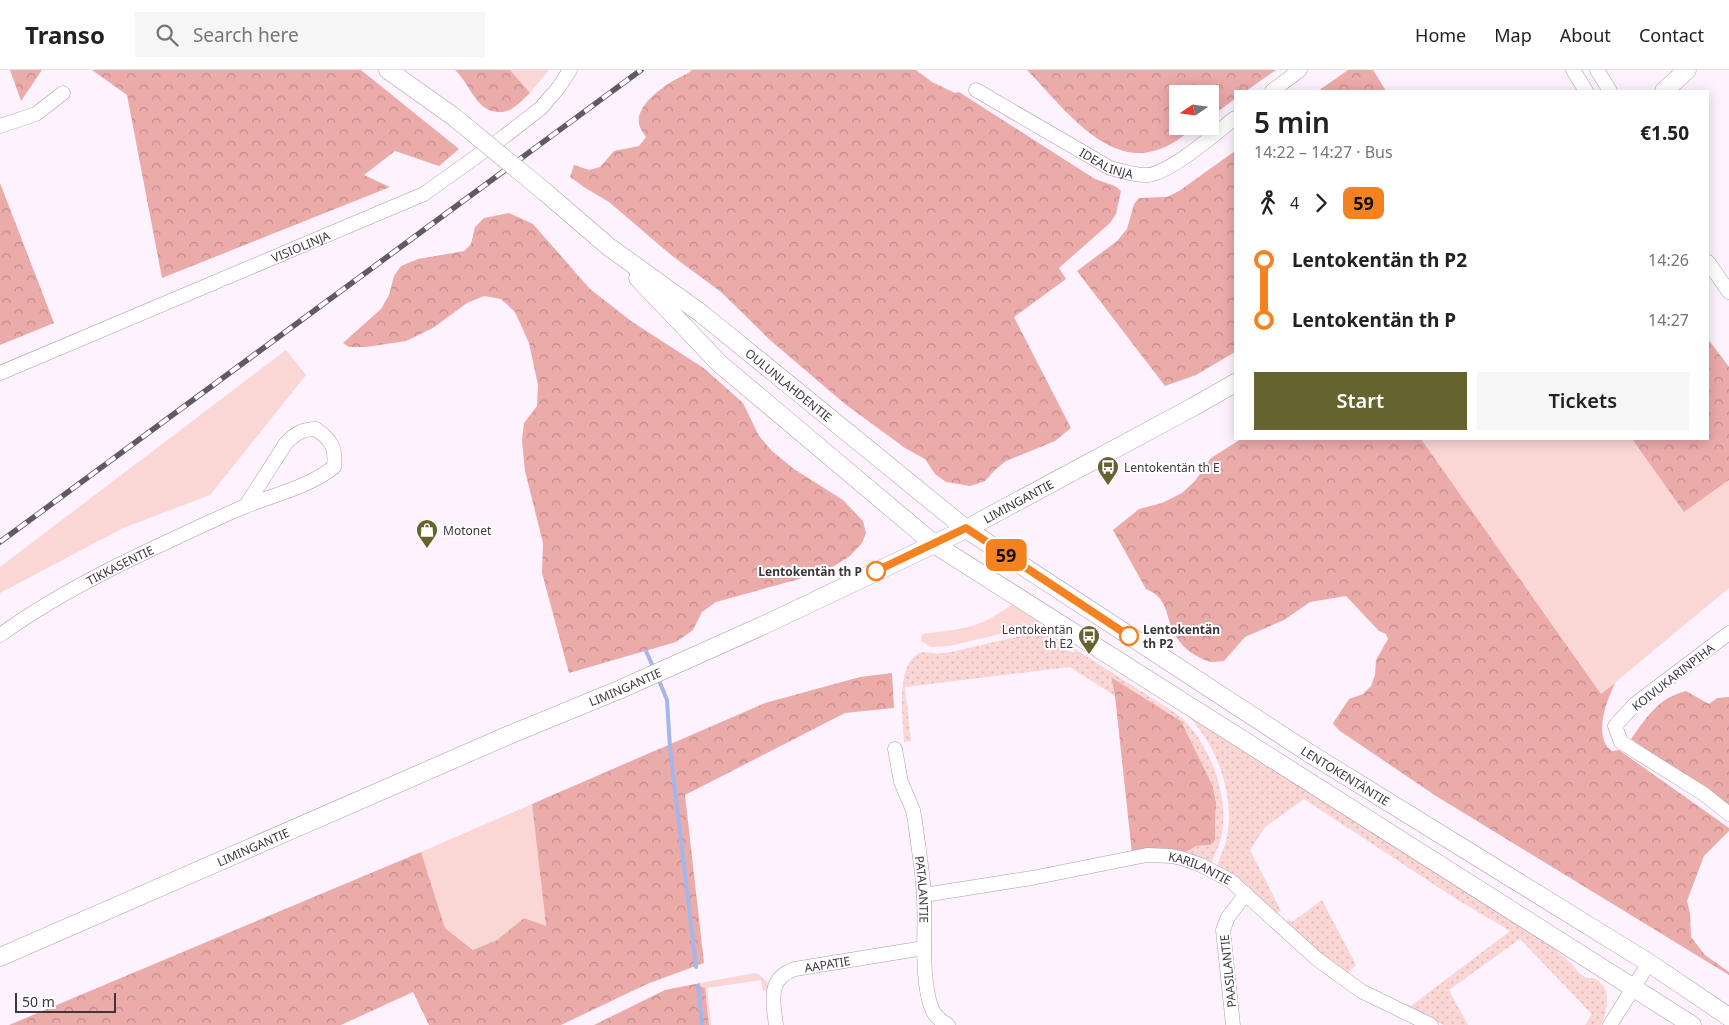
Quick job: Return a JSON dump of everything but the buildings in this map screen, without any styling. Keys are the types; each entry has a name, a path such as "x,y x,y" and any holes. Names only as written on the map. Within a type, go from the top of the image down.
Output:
{"main road":[{"name":"OULUNLAHDENTIE","path":"388,70 454,117 545,192 608,247 720,364 934,544"},
{"name":"OULUNLAHDENTIE","path":"407,70 454,117"},
{"path":"1665,90 1687,70"},
{"name":"OULUNLAHDENTIE","path":"608,247 702,314 966,528"},
{"name":"LIMINGANTIE","path":"0,958 500,739 621,689 764,625 966,528 1234,384"},
{"name":"LENTOKENTÄNTIE","path":"966,528 1309,753 1649,963 1729,1017"},
{"name":"LENTOKENTÄNTIE","path":"934,544 1692,1025"}],"street":[{"name":"VISIOLINJA","path":"0,373 424,194 541,108 559,87 570,70"},
{"path":"1273,90 1300,70"},
{"path":"1573,70 1585,90"},
{"path":"1597,70 1609,90"},
{"name":"IDEALINJA","path":"976,90 1110,168 1134,174 1150,175 1170,166 1234,119"},
{"path":"0,126 36,114 63,93"},
{"path":"1709,263 1729,292"},
{"name":"TIKKASENTIE","path":"0,635 29,615 92,579 244,507 321,477 334,467 335,453 329,439 316,429 305,429 295,434 286,442 244,507"},
{"name":"KOIVUKARINPIHA","path":"1729,633 1635,704 1615,726 1621,742 1704,794 1729,814"},
{"name":"PATALANTIE","path":"895,749 902,782 913,810 915,821 924,895 924,948 927,986 935,1016 948,1025"},
{"name":"KARILANTIE","path":"924,895 1032,878 1147,856 1171,856 1201,865 1220,874 1246,894 1317,959 1346,981 1394,1009 1431,1025"},
{"name":"PAASILANTIE","path":"1233,1025 1223,930 1228,918 1246,894"},
{"name":"AAPATIE","path":"776,1025 773,994 778,979 784,974 795,969 924,948"},
{"path":"1610,1025 1649,963"}],"shaded area":[{"path":"510,70 549,70 530,93"},
{"path":"286,350 306,375 210,495 123,528 0,593 0,567"},
{"path":"1422,440 1633,440 1684,512 1729,480 1729,588 1601,694"},
{"path":"1016,602 1041,619 1037,627 1024,628 950,646 931,647 921,641 922,634 956,630 981,623"},
{"path":"1033,633 1059,639 1067,644 1065,649 1073,653 1075,649 1177,714 1199,738 1215,771 1223,806 1221,838 1211,864 1180,853 1196,846 1211,845 1215,840 1216,802 1213,786 1181,721 1111,677 1115,696 1070,667 905,687 911,741 904,742 902,691 908,665 914,656 924,652 951,652"},
{"path":"1187,715 1536,933 1573,965 1577,971 1587,978 1595,979 1601,983 1607,1000 1601,1025 1585,1025 1592,1014 1520,939 1449,990 1468,1025 1444,1025 1407,1009 1404,1005 1405,1003 1411,1006 1510,931 1456,899 1304,799 1265,827 1250,850 1281,911 1274,913 1217,866 1226,841 1229,821 1226,788 1215,755 1207,740"},
{"path":"532,804 546,927 524,918 497,940 474,950 445,928 421,852"},
{"path":"1322,900 1356,965 1347,973 1321,956 1285,924 1289,919 1292,922"},
{"path":"755,973 768,983 768,989 763,991 761,980 707,988 711,1025 709,1025 705,989 700,986 700,983"}],"green space":[{"path":"10,70 42,70 21,101"},
{"path":"92,70 361,70 459,149 439,166 395,151 364,175 390,187 162,278 127,95"},
{"path":"455,70 510,70 530,93 508,111 498,112 490,110 479,102"},
{"path":"692,70 916,70 932,82 955,93 959,92 1095,179 1115,186 1121,191 1116,214 1110,223 1059,268 1066,279 1014,317 1071,428 1055,441 1006,461 985,481 970,486 946,482 935,474 925,459 905,448 845,404 770,340 721,292 671,255 609,202 570,177 574,165 589,170 600,167 614,151 639,146 646,137 640,128 639,121 640,114 647,102 663,87"},
{"path":"1027,70 1276,70 1247,90 1234,90 1234,100 1219,111 1219,85 1169,85 1169,135 1184,135 1168,146 1157,150 1138,153 1119,150 1101,141 1068,114"},
{"path":"1348,70 1373,70 1385,90 1319,90"},
{"path":"1234,152 1234,353 1196,375 1165,386 1077,271 1117,241 1127,229 1134,204 1139,198 1167,197 1179,191"},
{"path":"0,183 54,323 0,345"},
{"path":"509,213 533,224 590,289 631,321 705,369 743,403 759,436 772,451 794,469 843,500 863,521 866,533 862,543 850,556 834,566 806,577 716,602 702,612 693,630 676,642 569,673 542,573 543,543 525,471 522,440 524,423 537,406 538,385 529,343 515,312 501,299 484,296 467,303 433,328 406,341 366,347 349,347 343,343 381,309 389,295 394,276 401,266 418,259 464,251 471,244 475,227 484,218"},
{"path":"1709,340 1729,367 1729,480 1684,512 1633,440 1709,440"},
{"path":"1239,440 1422,440 1601,694 1615,683 1603,718 1603,737 1606,745 1612,751 1619,750 1729,828 1729,831 1704,856 1687,901 1690,913 1691,937 1705,955 1729,972 1729,975 1436,796 1340,731 1333,724 1335,720 1349,699 1363,694 1371,686 1375,675 1376,660 1388,639 1386,634 1379,631 1346,596 1310,602 1284,620 1245,637 1224,661 1212,662 1204,660 1183,645 1173,631 1160,598 1146,589 1113,530 1139,509 1162,503 1182,493 1195,481 1211,458"},
{"path":"892,673 894,708 845,713 685,795 704,963 647,984 561,1025 429,1025 413,992 341,1025 9,1025 421,852 445,928 473,950 497,940 524,918 546,926 532,804 765,703 860,677"},
{"path":"1111,677 1181,721 1213,786 1216,802 1215,840 1211,845 1197,846 1180,853 1132,853 1115,696"},
{"path":"1686,691 1709,704 1717,698 1729,697 1729,805 1631,739 1654,709 1668,698"},
{"path":"700,983 700,986 705,988 709,1025 594,1025 665,990"}],"waterway":[{"path":"646,651 654,669"},
{"path":"658,678 667,700 670,748 696,967"},
{"path":"698,986 702,1025"}],"railway":[{"path":"0,542 641,70"}],"bus line":[{"name":"59","path":"876,571 966,528 1129,636"}],"place":[{"name":"Lentokentän th E","path":"1108,486"},
{"name":"Motonet","path":"427,549"},
{"name":"Lentokentän th P","path":"876,571"},
{"name":"Lentokentän th P2","path":"1129,636"},
{"name":"Lentokentän th E2","path":"1089,655"}]}
